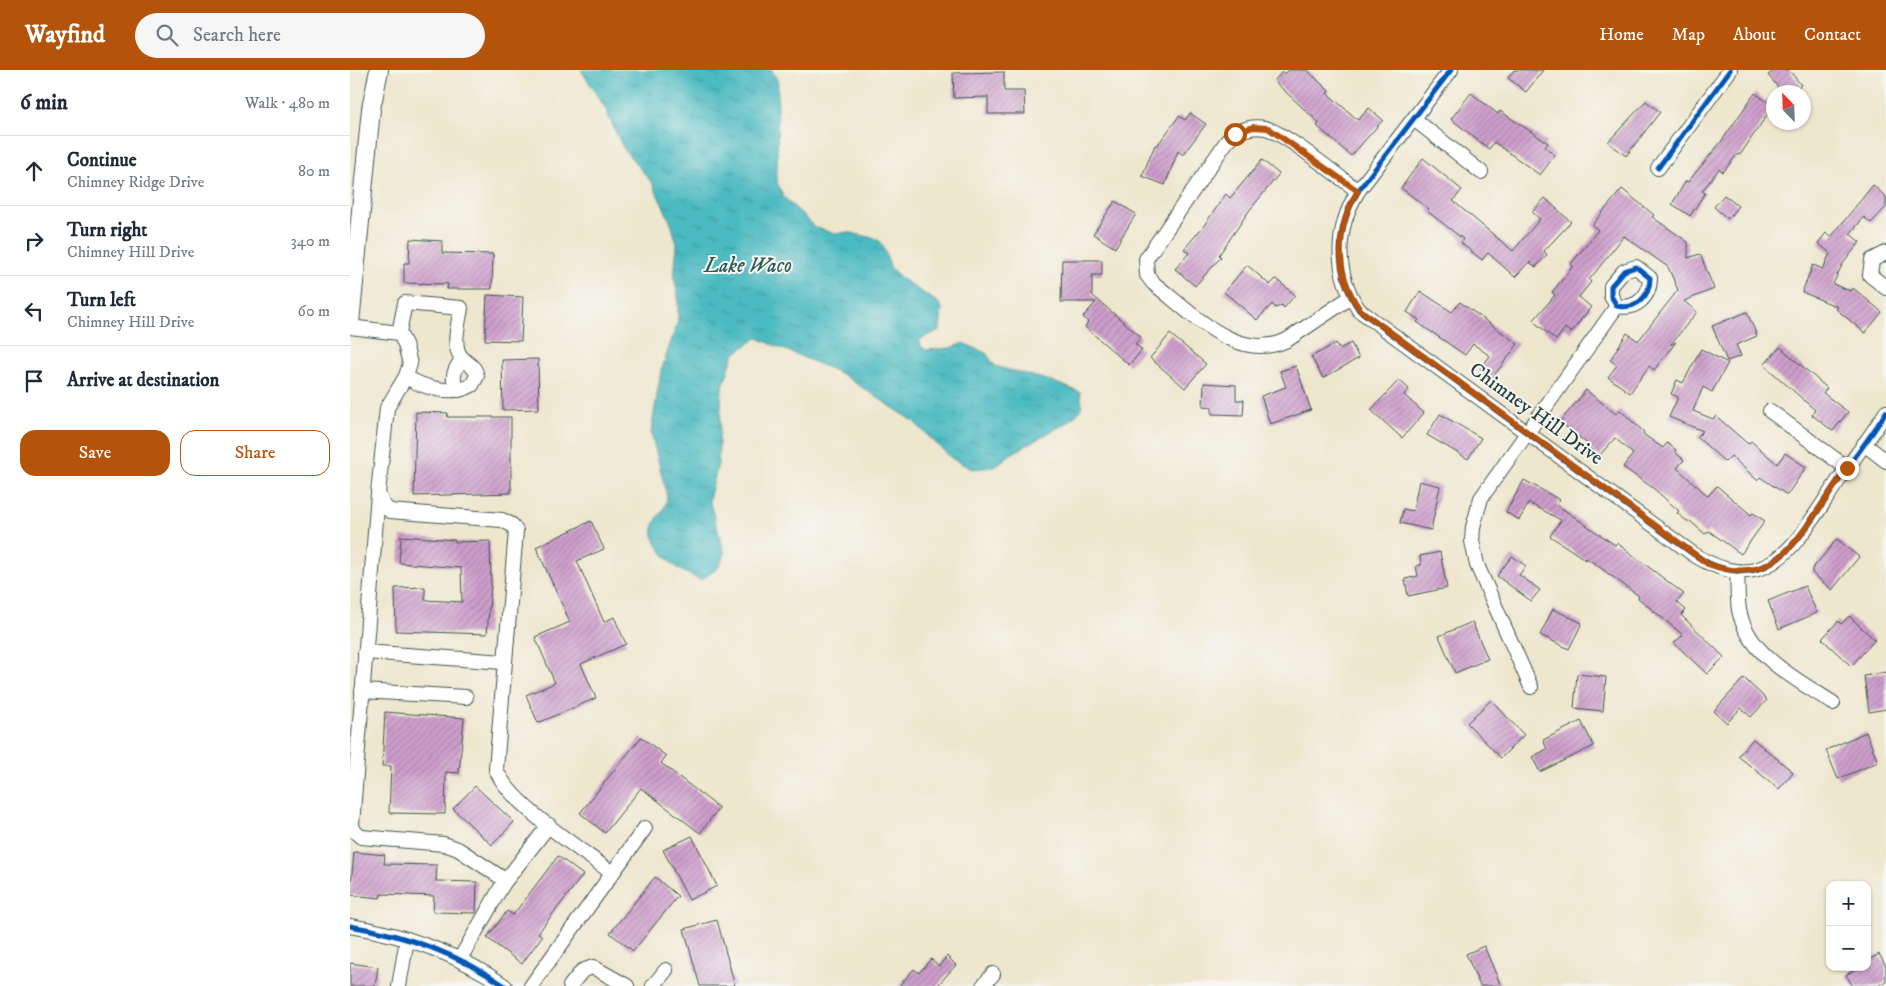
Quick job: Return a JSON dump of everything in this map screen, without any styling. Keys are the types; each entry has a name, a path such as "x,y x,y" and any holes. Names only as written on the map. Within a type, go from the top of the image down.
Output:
{"main road":[{"path":"350,325 371,109 379,70"}],"street":[{"name":"Chimney Hill Drive","path":"1451,70 1358,191 1345,219 1340,246 1344,280 1351,298 1360,310 1693,554 1708,564 1737,571 1759,569 1788,551 1886,412"},
{"path":"1658,168 1730,70"},
{"path":"1414,119 1481,172"},
{"path":"1351,298 1279,344 1254,346 1241,344 1222,335 1152,283 1147,275 1146,259 1227,141 1244,129 1260,127 1276,132 1358,191"},
{"path":"1886,253 1872,260 1870,275 1886,288"},
{"path":"406,377 427,387 459,390 472,386 477,376 473,366 462,358 458,352 460,308 405,303 399,333 405,344 410,364 406,377 387,408 378,493 352,825 354,831 361,837 444,844 458,848 502,878 503,884"},
{"path":"1531,687 1477,564 1472,541 1474,520 1481,498 1617,306"},
{"path":"350,325 399,333"},
{"path":"459,390 453,379 456,368 462,358"},
{"path":"1770,411 1847,468"},
{"path":"1864,444 1886,461"},
{"path":"378,493 384,505 390,510 502,520 512,525 516,536 496,770 505,785 529,810 612,873"},
{"path":"1737,571 1740,610 1744,623 1760,649 1780,668 1833,703"},
{"path":"365,652 504,662"},
{"path":"362,691 466,697"},
{"path":"460,959 503,884 549,825"},
{"path":"531,986 645,828"},
{"path":"350,926 407,939 460,959 505,986"},
{"path":"399,986 407,939"},
{"path":"570,986 582,971 593,967 627,986"},
{"path":"653,986 666,970"},
{"path":"983,986 992,974"}],"water":[{"name":"Lake Waco","path":"581,70 772,70 778,82 777,182 783,196 815,227 835,234 848,232 877,239 883,246 890,267 902,279 940,304 942,309 940,330 919,340 921,346 926,350 950,348 963,343 986,353 995,366 1051,381 1080,392 1082,404 1080,411 1068,422 1011,454 994,467 972,469 951,458 913,421 840,373 757,338 734,354 722,389 718,464 709,500 725,554 718,568 701,580 676,567 663,553 653,535 654,524 665,506 667,496 651,432 661,371 678,321 678,295 674,277 677,244 671,223 652,183 623,148 604,106"}],"building":[{"path":"1289,70 1307,70 1329,91 1327,93 1358,120 1369,108 1383,120 1351,156 1317,126 1319,123 1274,81 1282,72 1285,74"},
{"path":"1514,70 1543,70 1526,92 1508,78"},
{"path":"1775,70 1789,70 1801,85 1776,85 1768,75"},
{"path":"1004,72 1004,91 1024,91 1025,114 988,114 988,97 954,98 953,73"},
{"path":"1471,93 1498,114 1500,111 1548,143 1545,147 1555,155 1540,175 1494,142 1489,149 1451,119"},
{"path":"1755,93 1766,101 1766,116 1740,155 1738,154 1723,172 1719,169 1702,191 1705,193 1690,216 1672,204 1686,181 1688,182 1721,142"},
{"path":"1646,101 1660,112 1626,156 1608,142"},
{"path":"1190,113 1206,124 1183,155 1178,151 1165,185 1142,176 1155,145 1157,146 1179,116 1185,120"},
{"path":"1423,158 1462,190 1453,201 1513,251 1540,219 1532,212 1545,198 1571,222 1544,251 1547,255 1536,267 1529,262 1515,277 1488,253 1482,260 1461,243 1463,239 1427,211 1429,209 1401,188"},
{"path":"1262,160 1279,174 1249,211 1219,255 1221,257 1195,286 1175,269 1189,253 1184,249 1203,227 1226,194 1230,198"},
{"path":"1873,185 1886,197 1886,207 1871,223 1864,217 1850,234 1860,242 1842,265 1833,284 1850,291 1853,288 1882,312 1865,333 1836,309 1838,307 1802,292 1813,265 1823,269 1830,253 1818,243 1826,233 1831,237"},
{"path":"1622,189 1654,215 1652,217 1688,242 1688,258 1700,254 1714,289 1684,301 1697,312 1670,345 1676,342 1654,370 1649,366 1630,393 1608,377 1617,365 1610,360 1627,333 1638,341 1678,290 1668,267 1624,236 1589,280 1591,282 1579,297 1591,307 1571,333 1565,328 1556,340 1533,321 1555,295 1552,292 1598,230 1592,225"},
{"path":"1724,195 1738,206 1728,219 1714,207"},
{"path":"1115,201 1136,214 1115,248 1093,234"},
{"path":"410,239 442,241 442,253 493,254 492,289 447,289 448,284 404,283 404,263 409,263"},
{"path":"1062,260 1102,260 1102,275 1092,275 1092,295 1141,337 1135,344 1142,350 1129,365 1085,327 1088,322 1083,317 1096,302 1061,302"},
{"path":"1247,265 1270,285 1276,279 1295,295 1284,308 1282,305 1276,308 1272,304 1257,320 1224,292"},
{"path":"1420,291 1452,312 1460,302 1518,344 1492,378 1480,369 1490,356 1473,344 1465,355 1417,322 1419,320 1407,312"},
{"path":"487,295 523,297 521,341 485,340"},
{"path":"1747,312 1757,336 1736,345 1741,356 1727,361 1712,326"},
{"path":"1170,334 1206,364 1185,388 1150,358"},
{"path":"1336,343 1339,349 1351,343 1359,358 1323,378 1311,357"},
{"path":"1780,347 1827,388 1823,393 1848,412 1833,431 1812,415 1815,410 1764,365"},
{"path":"1701,349 1728,363 1712,392 1703,387 1693,411 1713,419 1716,416 1748,444 1751,441 1777,464 1785,453 1806,467 1787,495 1760,477 1757,480 1731,456 1725,462 1697,437 1703,431 1669,417 1678,397 1671,394 1677,380 1683,383"},
{"path":"538,359 539,409 503,410 502,360"},
{"path":"1296,366 1311,410 1270,424 1261,396 1286,387 1280,371"},
{"path":"1399,380 1409,389 1404,395 1424,413 1402,438 1371,410"},
{"path":"1204,383 1236,385 1236,400 1244,400 1243,415 1212,414 1212,407 1203,406"},
{"path":"1586,390 1616,414 1620,410 1644,432 1643,434 1663,448 1667,443 1676,450 1675,452 1684,460 1677,468 1708,496 1717,486 1751,515 1753,513 1765,521 1741,554 1709,531 1705,534 1690,521 1688,522 1677,513 1679,511 1653,488 1623,467 1633,454 1615,438 1599,456 1587,446 1589,445 1560,422"},
{"path":"416,412 448,413 447,417 511,417 511,493 414,496"},
{"path":"1440,414 1481,438 1468,459 1427,435"},
{"path":"1524,480 1560,500 1557,505 1615,545 1617,543 1684,594 1677,602 1686,610 1681,615 1724,657 1707,674 1674,643 1683,635 1638,598 1639,596 1587,558 1586,560 1550,536 1561,520 1529,503 1519,520 1506,512"},
{"path":"1419,481 1440,486 1431,530 1400,523 1403,509 1413,511"},
{"path":"591,521 604,549 577,561 604,622 614,617 626,644 581,664 596,698 538,723 526,695 555,683 535,637 570,622 536,547"},
{"path":"401,536 455,540 455,542 490,541 491,585 487,634 396,631 395,588 425,587 425,600 462,602 461,568 399,563"},
{"path":"1837,539 1859,557 1832,590 1812,573 1812,569"},
{"path":"1440,552 1447,588 1408,596 1405,579 1418,576 1416,566 1421,565 1420,556"},
{"path":"1512,556 1526,566 1519,575 1540,590 1531,601 1497,576"},
{"path":"1805,586 1817,613 1779,629 1768,601"},
{"path":"1553,609 1582,623 1569,649 1540,635"},
{"path":"1849,616 1875,640 1851,666 1822,639 1838,621 1841,624"},
{"path":"1472,622 1488,659 1455,673 1439,636"},
{"path":"1886,672 1886,709 1869,712 1864,676"},
{"path":"1577,674 1606,677 1603,711 1574,708"},
{"path":"1744,678 1767,700 1751,717 1741,708 1727,723 1714,711"},
{"path":"1491,700 1524,735 1501,758 1467,723"},
{"path":"385,712 464,718 459,773 446,772 445,814 389,813 391,766 382,766"},
{"path":"1581,721 1594,746 1540,772 1532,757 1547,749 1543,740"},
{"path":"1866,732 1878,762 1838,779 1826,750"},
{"path":"641,737 666,756 661,763 719,808 700,833 641,788 605,833 580,813"},
{"path":"1753,739 1793,772 1779,789 1738,756"},
{"path":"475,786 514,822 492,845 453,809"},
{"path":"692,836 717,886 689,900 663,850"},
{"path":"354,852 385,855 384,864 437,865 436,881 477,882 476,913 433,912 434,896 381,894 380,898 350,895"},
{"path":"558,856 583,875 538,933 542,936 522,964 487,938 507,911 513,915"},
{"path":"655,877 678,896 633,951 610,933"},
{"path":"717,920 735,986 700,986 684,929"},
{"path":"1484,946 1501,986 1480,986 1466,954"},
{"path":"1879,954 1886,966 1886,981 1878,986 1853,986 1846,975 1852,971 1871,971 1871,959"},
{"path":"947,956 956,965 937,986 899,986 914,969 919,973 931,959 939,966"},
{"path":"350,963 378,967 375,986 350,986"}],"cycle path":[{"path":"1451,70 1358,191 1350,206 1345,220 1340,251 1345,281 1359,310 1693,554 1719,567 1742,571 1762,568 1779,558 1808,525 1886,412"},
{"path":"1658,168 1730,70"},
{"path":"1636,267 1650,278 1648,291 1641,301 1636,304 1624,307 1617,306 1611,296 1611,286 1624,271 1636,267"},
{"path":"350,926 391,935 431,947 469,964 505,986"}],"route":[{"path":"1235,134 1253,127 1268,128 1358,191 1347,212 1343,226 1340,264 1351,298 1360,310 1708,564 1722,569 1746,571 1759,569 1779,559 1796,543 1847,468"}]}
